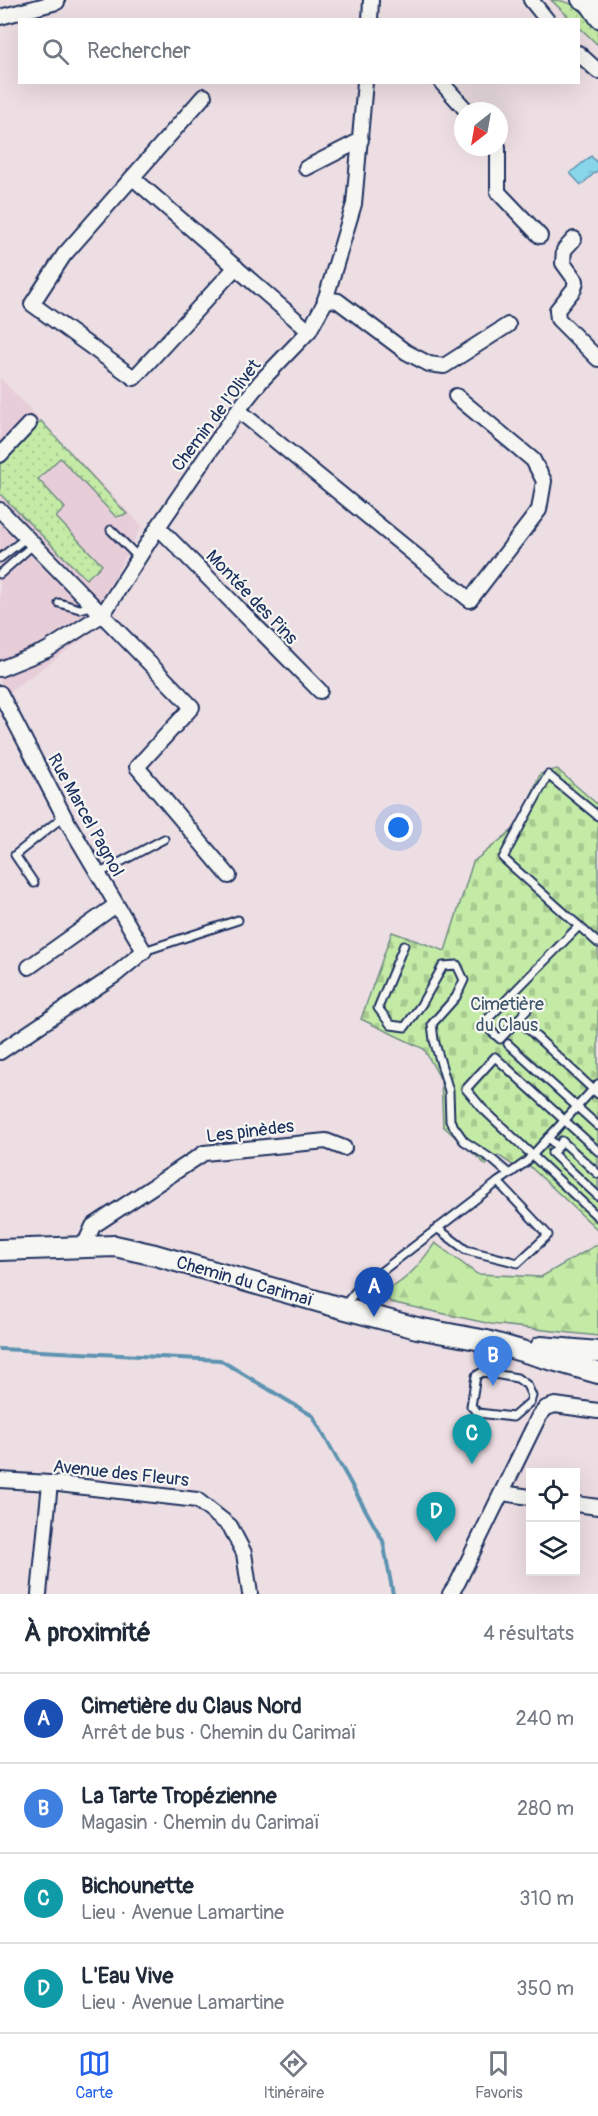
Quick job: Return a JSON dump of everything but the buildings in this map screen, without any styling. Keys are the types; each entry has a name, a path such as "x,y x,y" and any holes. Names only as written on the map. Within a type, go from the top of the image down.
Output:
{"main road":[{"name":"Chemin du Carimaï","path":"0,1250 115,1246 417,1328 482,1340 598,1352"},
{"name":"Chemin du Carimaï","path":"482,1340 598,1373"}],"street":[{"path":"531,0 545,18"},
{"path":"0,17 57,2"},
{"path":"588,3 598,20"},
{"path":"580,54 598,71"},
{"name":"Chemin de l'Olivet","path":"0,669 47,650 98,609 139,558 238,410 261,381 309,332 325,299 354,204 365,84"},
{"path":"443,84 459,102"},
{"path":"204,96 64,255 32,304 134,378 236,267"},
{"path":"306,168 361,140"},
{"path":"498,156 498,192 540,236"},
{"path":"133,178 309,332"},
{"path":"574,239 564,250 563,263 576,281 574,289 556,310 558,319 598,359"},
{"path":"325,299 338,302 406,352 429,364 444,366 508,325"},
{"path":"238,410 470,600 539,510 544,481 533,460 456,396"},
{"path":"0,455 29,424"},
{"path":"0,510 192,707 137,767 229,876"},
{"name":"Montée des Pins","path":"159,527 320,692"},
{"name":"Rue Marcel Pagnol","path":"0,693 64,816 144,951"},
{"path":"28,967 116,905"},
{"path":"0,1052 115,975 144,951"},
{"name":"Les pinèdes","path":"84,1246 93,1226 204,1153 326,1141 344,1148"},
{"path":"450,1594 546,1408 555,1405 598,1411"},
{"name":"Avenue des Fleurs","path":"0,1480 51,1483 197,1500 230,1526 244,1553 250,1594"},
{"path":"39,1594 51,1483"},
{"path":"502,1493 526,1496"},
{"path":"580,1505 598,1507"}],"lane":[{"path":"111,530 139,558"},
{"path":"0,558 30,541"},
{"path":"0,574 30,541"},
{"path":"59,603 80,609 98,609"},
{"path":"598,816 548,775 503,858 598,943"},
{"path":"33,883 15,855 64,816"},
{"path":"98,874 164,839"},
{"path":"144,951 238,920"},
{"path":"511,995 526,1010 500,1039 483,1024 511,995 579,926"},
{"path":"404,945 378,1008 391,1025 405,1027 421,1005 443,966 457,965 464,980 456,997 432,1024 434,1040 449,1091 450,1121 464,1141 493,1160 509,1174"},
{"path":"342,1308 356,1291 532,1155 596,1089 526,1028"},
{"path":"508,1044 598,1126"},
{"path":"598,1151 495,1057 466,1089 482,1108 598,1217"},
{"path":"548,1138 558,1147"},
{"path":"598,1174 562,1141 552,1153 598,1196"},
{"path":"437,1228 466,1250 518,1263 548,1234 498,1182"},
{"path":"482,1340 487,1369 483,1371 476,1376 471,1406 478,1413 513,1417 530,1402 532,1396 527,1385 517,1378 483,1371"},
{"path":"530,1402 543,1412"}],"shaded area":[{"path":"0,378 142,526 106,592 93,632 16,687 0,704"}],"green space":[{"path":"551,0 572,5 598,27 598,45 580,28 580,18 570,18"},
{"path":"41,421 127,514 116,517 60,458 38,479 65,508 56,517 102,565 86,579 0,494 0,464"},
{"name":"Cimetière du Claus","path":"557,769 598,805 598,1230 522,1159 514,1166 498,1155 486,1165 443,1126 441,1080 424,1049 361,1019 392,932 445,951 473,862 520,824 540,774"},
{"path":"435,1243 477,1274 541,1277 598,1244 598,1336 491,1324 390,1302 387,1297 375,1294 382,1286 389,1289 409,1275"}],"water":[{"path":"591,156 598,164 598,170 581,185 570,173"}],"waterway":[{"path":"0,1349 220,1360 313,1416 383,1541 393,1594"}],"place":[{"name":"Cimetière du Claus Nord","path":"374,1317"},
{"name":"La Tarte Tropézienne","path":"493,1386"},
{"name":"Bichounette","path":"472,1464"},
{"name":"L'Eau Vive","path":"436,1542"}]}
